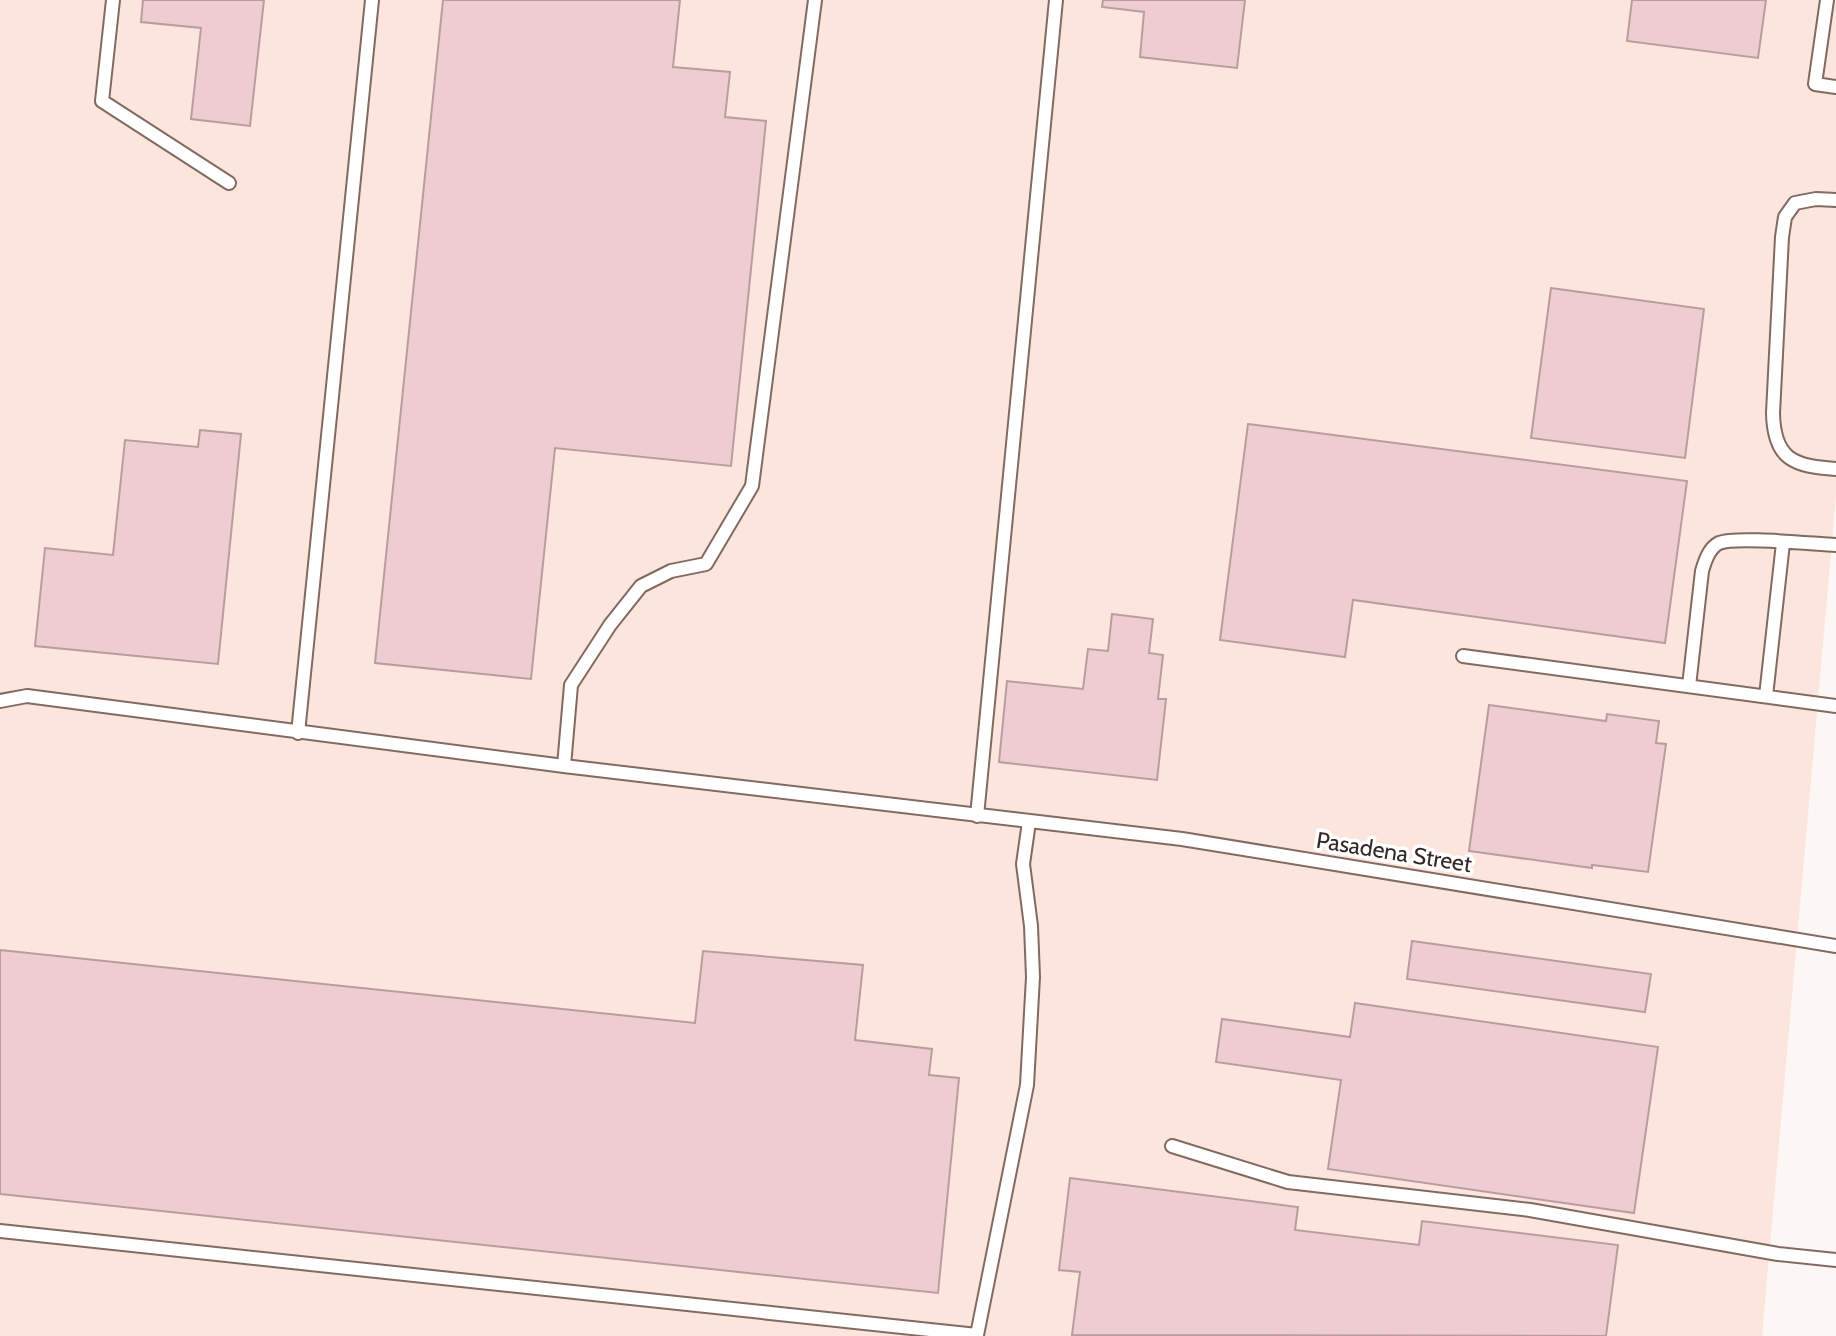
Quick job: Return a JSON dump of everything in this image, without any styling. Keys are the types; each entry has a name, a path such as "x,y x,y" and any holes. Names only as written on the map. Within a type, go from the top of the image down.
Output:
{"lane":[{"path":"113,0 102,101 229,183"},
{"path":"298,733 372,0"},
{"path":"564,766 571,685 610,625 640,586 671,571 706,564 752,486 815,0"},
{"path":"977,816 1056,0"},
{"path":"1827,0 1815,84 1836,87"},
{"path":"1836,200 1816,199 1795,203 1785,217 1773,433 1781,452 1795,463 1836,469"},
{"path":"1689,686 1702,571 1707,556 1717,544 1736,540 1836,545"},
{"path":"1766,696 1783,543"},
{"path":"1463,656 1836,706"},
{"name":"Pasadena Street","path":"0,701 27,696 564,766 1182,839 1836,946"},
{"path":"0,1231 977,1335 1027,1085 1033,977 1031,926 1023,864 1029,822"},
{"path":"1172,1146 1288,1182 1530,1210 1778,1254 1836,1260"}],"shaded area":[{"path":"0,0 1836,0 1836,496 1762,1336 0,1336"}],"building":[{"path":"143,0 264,0 250,126 191,119 201,28 141,22"},
{"path":"443,0 680,0 673,67 730,72 725,117 766,121 731,466 555,448 531,679 375,663"},
{"path":"1103,0 1245,0 1237,68 1140,57 1144,12 1102,7"},
{"path":"1632,0 1766,0 1758,58 1627,41"},
{"path":"1551,288 1704,309 1685,458 1531,438"},
{"path":"1248,424 1687,481 1665,643 1353,600 1345,657 1220,640"},
{"path":"200,430 241,434 218,664 35,646 45,548 113,555 125,440 198,447"},
{"path":"1112,614 1153,619 1149,653 1163,655 1158,699 1166,699 1157,780 999,762 1007,681 1083,689 1088,649 1108,651"},
{"path":"1489,705 1606,721 1607,714 1659,721 1656,743 1666,744 1648,872 1592,865 1592,868 1469,851"},
{"path":"1412,941 1651,974 1645,1012 1407,979"},
{"path":"0,950 695,1023 703,951 863,965 855,1040 932,1049 929,1075 959,1078 938,1293 0,1194"},
{"path":"1355,1003 1658,1047 1634,1213 1328,1169 1341,1080 1216,1062 1222,1019 1350,1037"},
{"path":"1070,1178 1298,1207 1295,1230 1419,1245 1422,1221 1618,1245 1606,1336 1072,1335 1080,1272 1059,1270"}]}
